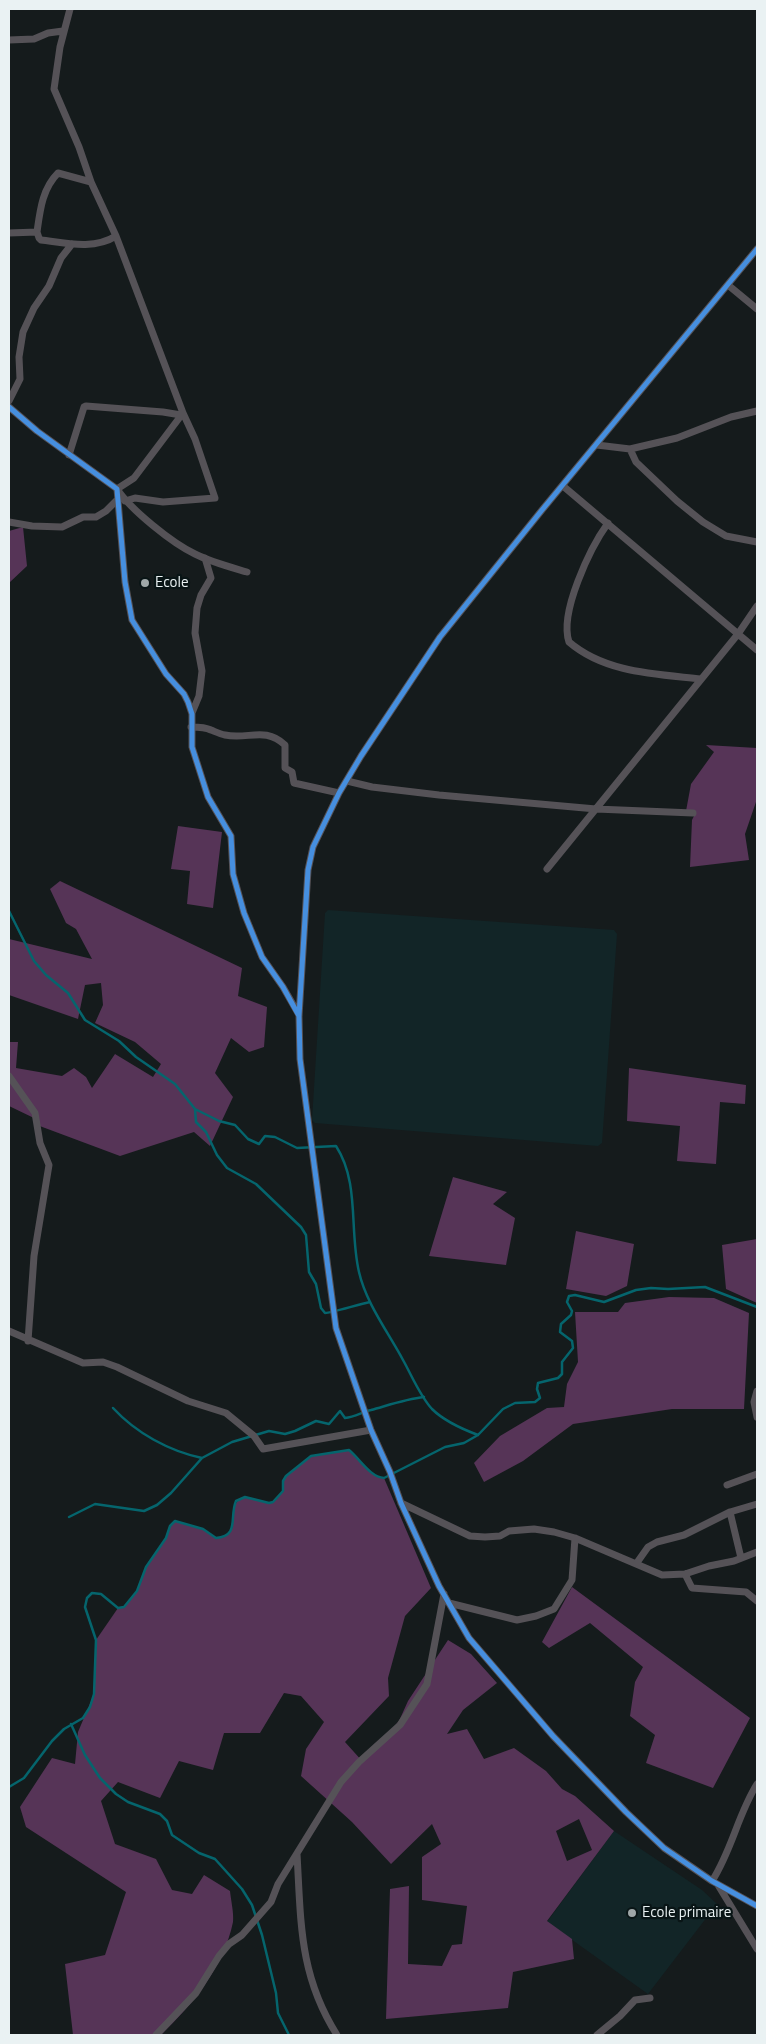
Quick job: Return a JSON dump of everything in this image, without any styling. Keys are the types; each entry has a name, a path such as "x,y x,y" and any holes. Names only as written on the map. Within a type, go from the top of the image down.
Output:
{"street":[{"path":"9,522 32,526 62,527 83,517 96,517 121,500 135,498 163,502 215,498 195,439 182,414 116,236 91,182 54,89 63,31 70,9"},
{"path":"9,40 34,39 48,33 63,31"},
{"path":"91,182 58,173 54,177 39,209 38,238 72,244 98,244 116,236"},
{"path":"9,233 37,232"},
{"path":"9,401 20,379 19,357 23,332 34,308 49,286 61,258 72,244"},
{"path":"757,249 440,637 361,756 339,793 313,847 308,870 299,1016 300,1059 336,1328 371,1430 401,1502 444,1594 469,1638 553,1736 626,1812 664,1848 715,1882 757,1906"},
{"path":"728,285 757,309"},
{"path":"69,455 84,407 86,406 182,414"},
{"path":"9,407 36,431 117,489 121,500 124,582 132,620 166,674 184,694 192,714"},
{"path":"596,445 630,449 677,438 730,417 757,411"},
{"path":"117,489 134,478 182,414"},
{"path":"630,449 636,462 677,501 703,522 726,536 757,542"},
{"path":"563,486 757,650"},
{"path":"121,500 185,549 247,572"},
{"path":"608,523 597,539 583,567 566,628 569,642 587,656 620,668 651,674 701,678"},
{"path":"205,558 211,578 201,595 197,608 195,633 202,672 199,696 192,714 192,748 208,797 231,836 233,874 244,913 262,958 283,987 299,1016"},
{"path":"547,869 738,634 757,606"},
{"path":"191,726 206,728 226,735 246,736 264,734 279,739 285,746 285,768 292,772 294,783 339,793"},
{"path":"347,781 372,787 439,795 596,809 693,813"},
{"path":"9,1076 35,1113 40,1143 50,1165 34,1256 28,1341"},
{"path":"9,1331 28,1341 82,1363 103,1362 117,1367 188,1401 226,1413 254,1436 263,1449 371,1430"},
{"path":"757,1391 754,1402 757,1416"},
{"path":"728,1485 757,1474"},
{"path":"401,1502 470,1536 500,1536 509,1531 534,1529 575,1538 662,1574 685,1574 757,1552"},
{"path":"636,1564 648,1547 657,1542 684,1535 730,1512 757,1504"},
{"path":"730,1512 741,1558"},
{"path":"449,1603 517,1620 536,1616 554,1609 572,1580 575,1538"},
{"path":"685,1574 692,1588 746,1592 757,1600"},
{"path":"156,2035 196,1993 219,1956 229,1944 242,1935 271,1902 278,1884 341,1782 400,1725 427,1684 444,1594"},
{"path":"715,1882 750,1796 757,1784"},
{"path":"297,1854 301,1930 310,1982 337,2035"},
{"path":"715,1882 757,1949"},
{"path":"597,2035 620,2016 635,2000 650,1998"}],"shaded area":[{"path":"23,527 27,566 9,583 9,531"},
{"path":"706,745 757,748 757,799 745,834 749,860 690,867 692,820 696,812 686,811 691,784 714,752"},
{"path":"178,826 222,832 213,908 187,904 190,871 171,869"},
{"path":"60,881 242,968 238,996 267,1007 264,1047 249,1052 231,1038 215,1073 233,1097 210,1146 194,1132 120,1156 37,1125 36,1119 9,1106 9,1042 18,1042 16,1068 62,1076 74,1068 86,1077 92,1088 115,1054 153,1077 161,1064 135,1042 95,1023 103,1005 101,983 85,985 78,1019 9,995 9,939 92,959 76,929 66,923 50,889"},
{"path":"328,910 614,930 617,934 602,1143 598,1146 315,1123 312,1120 325,913"},
{"path":"629,1068 746,1085 745,1104 720,1102 716,1164 677,1161 680,1126 627,1121"},
{"path":"453,1177 507,1192 493,1204 515,1218 506,1265 429,1256"},
{"path":"576,1231 634,1244 627,1286 606,1296 566,1289"},
{"path":"757,1239 757,1303 726,1289 722,1245"},
{"path":"669,1297 714,1298 749,1313 744,1409 672,1409 573,1424 523,1461 484,1482 474,1463 500,1436 547,1408 564,1407 567,1384 578,1362 575,1312 618,1312 625,1303"},
{"path":"349,1450 370,1471 384,1478 431,1588 405,1616 388,1678 389,1696 345,1742 363,1762 399,1721 408,1701 448,1640 471,1654 497,1683 463,1710 447,1734 467,1729 484,1759 514,1748 546,1771 562,1789 575,1796 614,1831 547,1921 572,1939 574,1959 513,1972 508,2008 386,2019 390,1889 409,1886 408,1964 442,1966 452,1945 462,1944 467,1906 422,1900 422,1857 441,1844 432,1824 391,1864 352,1822 301,1776 306,1749 324,1722 301,1696 284,1693 260,1733 224,1733 213,1770 179,1761 160,1798 118,1782 101,1801 115,1844 156,1859 172,1890 192,1894 204,1875 230,1891 233,1922 229,1938 215,1969 195,1997 161,2035 73,2035 65,1964 105,1955 126,1892 26,1827 20,1807 52,1758 75,1764 78,1732 94,1694 96,1640 118,1608 124,1607 137,1591 146,1567 166,1538 170,1526 175,1521 203,1529 216,1538 224,1537 232,1529 234,1506 240,1498 245,1497 268,1503 273,1502 283,1491 283,1481 286,1476 311,1456","holes":["579,1819 592,1850 567,1861 556,1831"]},
{"path":"572,1587 750,1718 713,1788 646,1763 655,1735 630,1716 635,1682 643,1667 590,1623 549,1648 542,1642"},
{"name":"Ecole primaire","path":"614,1831 702,1890 717,1904 648,1994 547,1922"}],"waterway":[{"path":"9,911 34,961 46,975 68,993 85,1020 119,1041 136,1057 175,1084 195,1109 219,1121 235,1125 248,1139 259,1144 265,1136 275,1137 297,1148 336,1146 348,1175 356,1256 362,1284 372,1306 420,1392 432,1409 448,1421 478,1435"},
{"path":"195,1109 196,1122 206,1132 217,1155 227,1168 256,1184 301,1227 306,1235 309,1272 316,1284 321,1308 325,1313 370,1302"},
{"path":"9,1787 24,1778 52,1741 64,1729 83,1718 90,1707 94,1694 96,1640 85,1607 87,1598 92,1593 101,1594 118,1608 124,1607 137,1591 146,1567 166,1538 170,1526 175,1521 203,1529 216,1538 228,1534 231,1530 236,1501 245,1497 269,1503 273,1502 283,1491 283,1481 286,1476 311,1456 349,1450 370,1471 384,1478 445,1447 464,1443 478,1435 503,1409 515,1403 535,1402 540,1398 537,1389 538,1383 558,1378 562,1374 562,1362 573,1348 572,1341 560,1332 561,1324 571,1315 572,1311 567,1302 569,1296 575,1295 604,1302 636,1290 705,1287 757,1307"},
{"path":"113,1408 132,1425 154,1440 177,1451 202,1458 232,1442 269,1431 285,1434 316,1421 329,1424 340,1411 345,1418 398,1402 424,1397"},
{"path":"69,1517 95,1504 144,1511 157,1505 171,1493 202,1458"},
{"path":"71,1724 85,1755 100,1778 116,1794 128,1802 160,1814 167,1821 172,1835 199,1853 215,1859 242,1889 252,1905 262,1935 276,1993 278,2013 289,2035"}],"cycle path":[{"path":"757,249 440,637 361,756 339,793 313,847 308,870 299,1016 300,1059 336,1328 371,1430 390,1472 401,1503 439,1586 469,1638 553,1736 626,1812 664,1848 712,1881 757,1906"},
{"path":"9,407 37,431 117,489 125,582 132,620 166,674 184,694 188,702 192,714 192,747 208,797 231,836 233,874 244,913 262,957 283,987 299,1016"}],"place":[{"name":"Ecole","path":"145,583"},
{"name":"Ecole primaire","path":"632,1913"}]}
